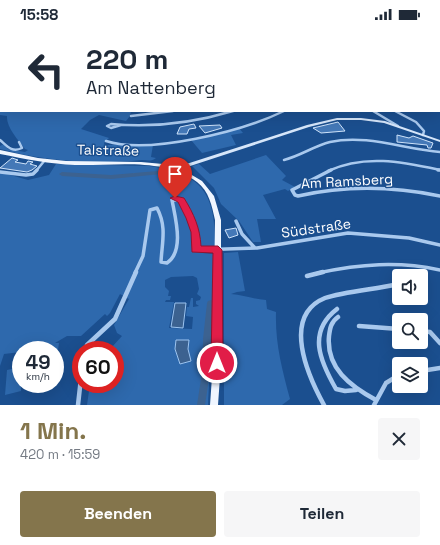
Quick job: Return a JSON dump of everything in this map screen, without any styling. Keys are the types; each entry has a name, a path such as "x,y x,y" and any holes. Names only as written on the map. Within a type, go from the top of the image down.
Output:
{"main road":[{"path":"176,169 327,121 354,118 387,120 398,126 440,141"},
{"name":"Talstraße","path":"0,152 45,160 85,164 148,164 176,169 201,183 214,200 218,220 217,363 214,405"}],"street":[{"path":"131,116 165,112"},
{"path":"121,125 147,126 182,123 229,112"},
{"path":"106,141 108,143 126,145 165,144 190,140 249,125 272,118 282,112"},
{"path":"375,112 387,120"},
{"path":"397,112 418,124 424,131 423,135"},
{"path":"0,140 7,148 14,150 22,148 19,142"},
{"path":"284,160 305,153 323,144 340,140 371,142 440,152"},
{"path":"0,172 26,175 33,174 45,160"},
{"name":"Am Ramsberg","path":"440,170 384,161 356,161 336,168 292,190 295,195 298,196 335,189 401,189 440,196"},
{"name":"Südstraße","path":"91,341 114,319 143,256 152,209 155,208 158,210 165,231 161,260 163,263 170,260 178,243 179,229 172,200 175,198 181,200 191,218 196,232 196,250 255,248 348,233 409,238 440,245"},
{"path":"236,221 242,234 255,248"},
{"path":"308,276 355,265 377,263 421,266 440,270"},
{"path":"324,405 312,382 305,364 302,345 303,318 318,302 326,298 392,285"},
{"path":"337,309 329,314 321,325 319,339 322,358 328,375 336,388 345,391 356,390"},
{"path":"338,317 333,320 328,337 330,351 340,375 356,390 375,403 387,381 392,378"},
{"path":"360,326 392,328"},
{"path":"428,332 440,343"},
{"path":"428,370 440,368"},
{"path":"78,405 79,393"}],"shaded area":[{"path":"0,112 131,112 126,121 99,115 90,120 81,129 109,138 104,143 105,145 153,145 151,157 156,158 151,160 106,162 70,161 0,149 0,146 4,144 8,149 25,152 28,150 25,149 8,125 7,116 0,115"},
{"path":"239,128 243,133 231,135 236,145 202,153 191,140"},
{"path":"266,155 286,176 282,180 295,187 288,191 285,189 263,195 276,219 257,219 261,242 253,242 239,221 221,204 214,188 192,166 199,164 210,174"},
{"path":"56,164 149,166 167,169 182,174 194,181 203,190 209,200 213,213 215,229 215,247 203,253 215,254 208,405 87,405 89,393 124,393 124,341 117,341 122,336 117,333 114,325 129,299 120,294 110,313 107,316 105,314 81,336 67,336 58,341 12,341 12,353 4,354 0,366 0,172 28,180 49,175","holes":["193,276 197,278 199,289 197,294 201,297 200,300 196,301 196,304 199,306 193,307 193,298 191,298 189,307 187,307 186,316 193,317 192,329 169,328 174,302 165,302 166,300 170,300 171,296 168,296 169,291 165,287 165,280 171,277"]},
{"path":"238,252 245,291 231,294 266,300 267,309 276,312 278,345 290,399 282,405 224,405 224,253"},
{"path":"175,303 186,303 183,328 171,327"},
{"path":"176,340 189,340 188,349 191,361 180,364 175,349"},
{"path":"12,369 13,393 5,395 7,370"}],"building":[{"path":"338,122 345,131 321,133 313,128"},
{"path":"194,124 196,128 189,129 187,134 177,134 180,127"},
{"path":"220,125 222,128 205,133 199,126"},
{"path":"397,135 409,138 413,136 433,143 431,148 428,148 427,145 397,142"},
{"path":"12,158 18,160 15,162 26,164 28,161 33,162 30,164 37,166 27,172 0,168"},
{"path":"236,228 238,235 229,238 225,230"}],"waterway":[{"path":"62,174 111,177 169,172"},
{"path":"129,176 134,174"},
{"path":"201,405 207,366 207,339 211,303"}],"route":[{"path":"175,198 181,200 186,206 191,218 196,232 196,250 218,250 217,363"}]}
